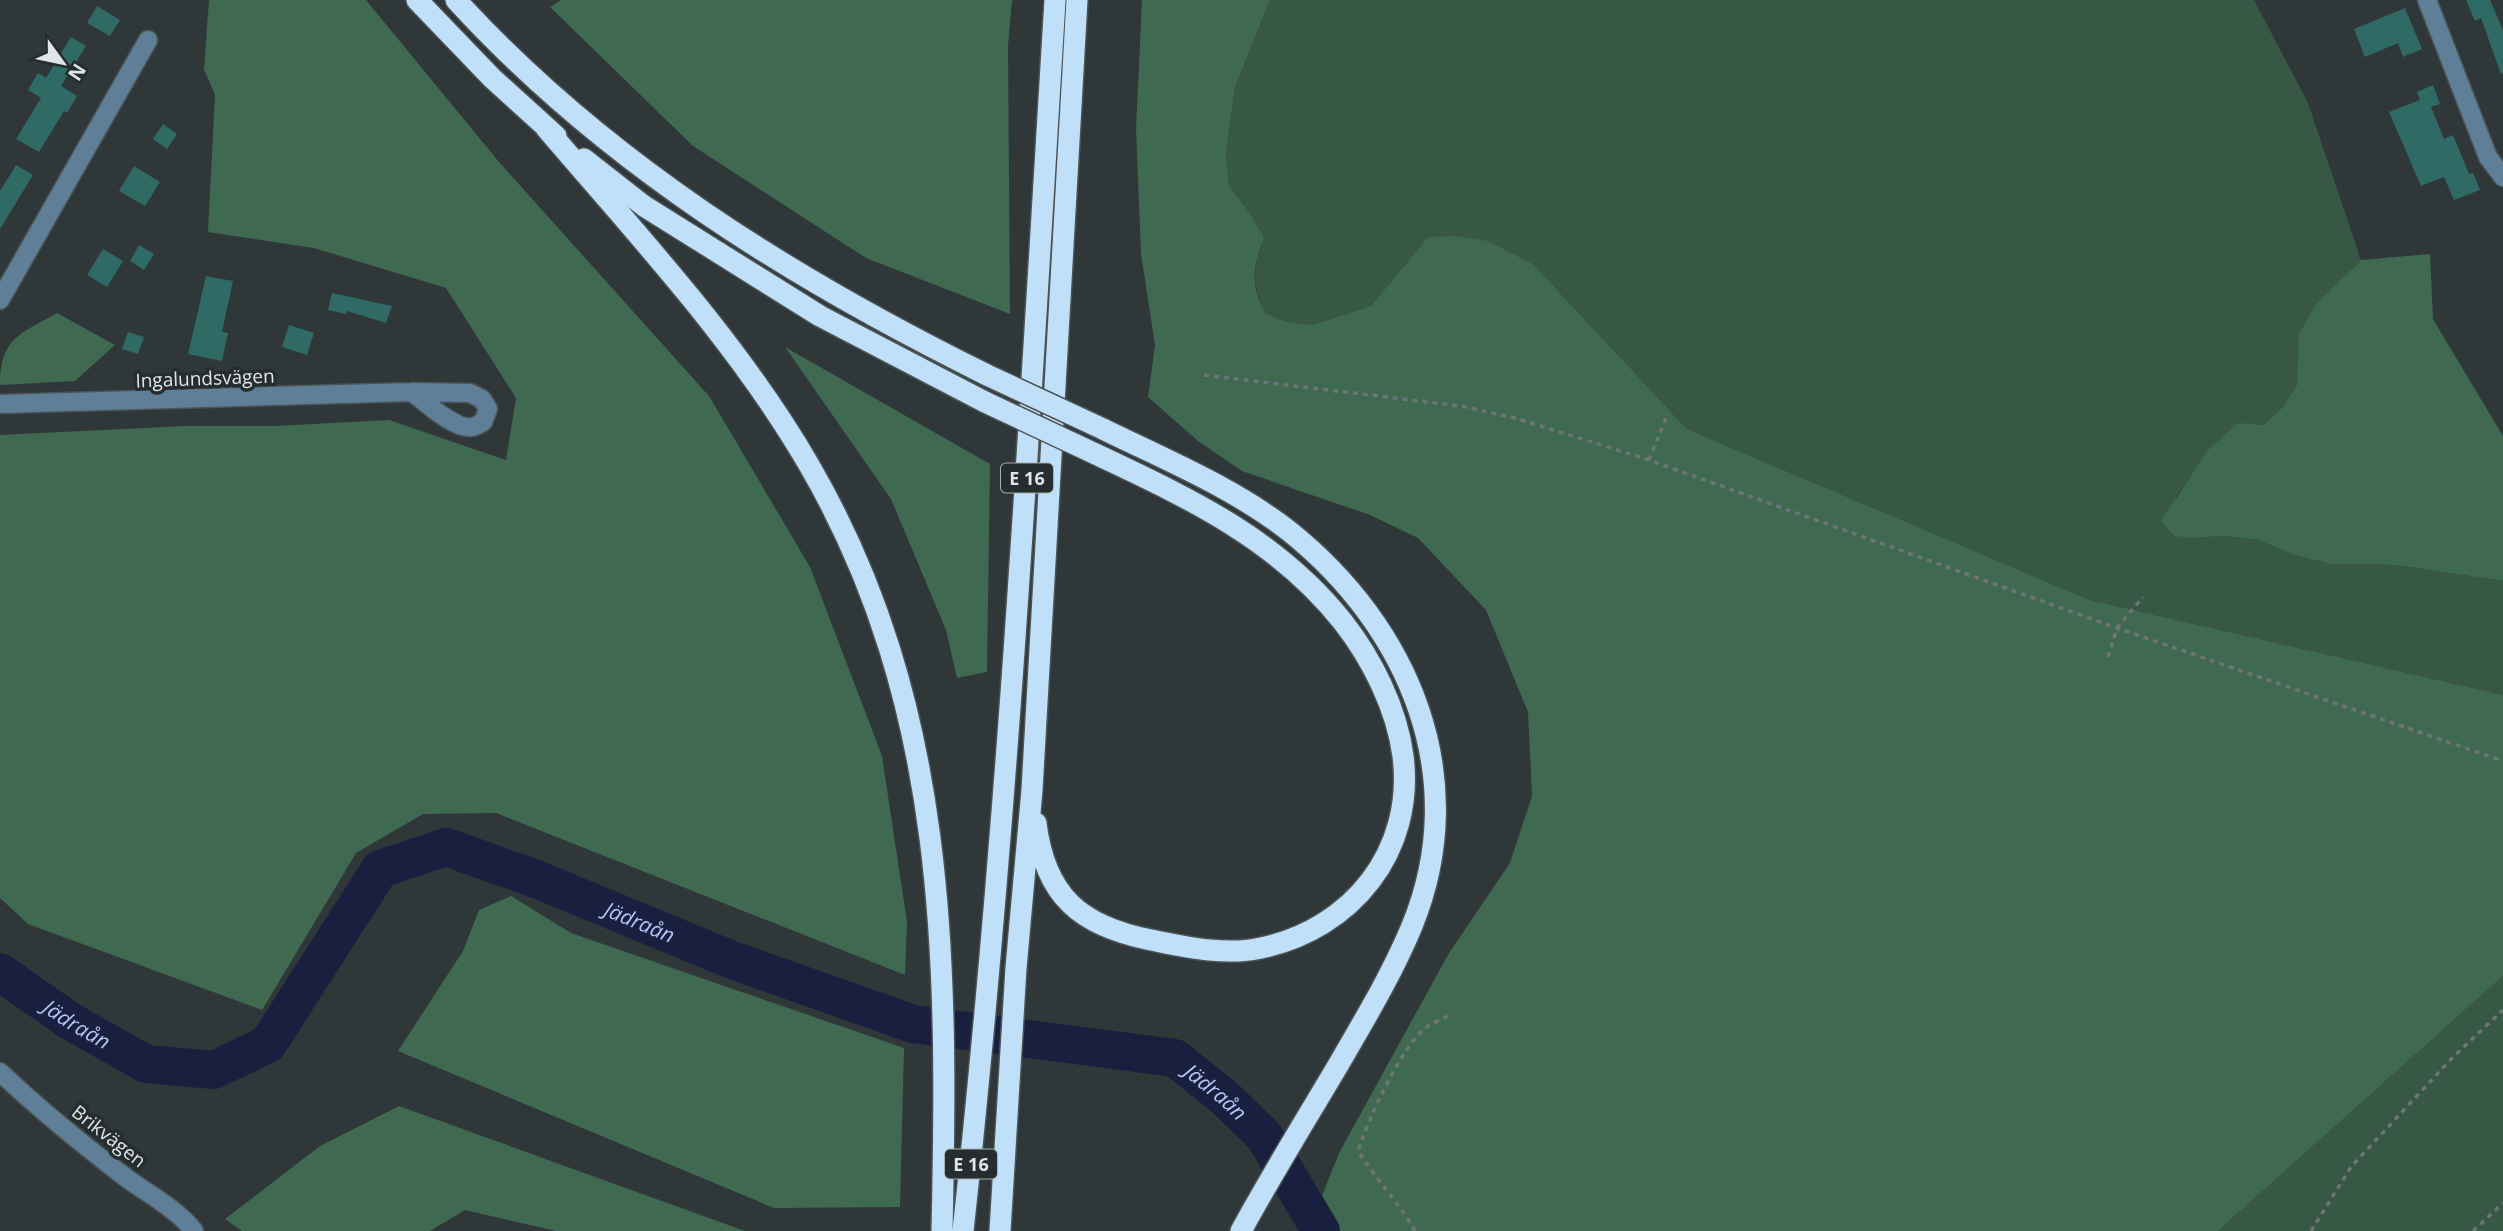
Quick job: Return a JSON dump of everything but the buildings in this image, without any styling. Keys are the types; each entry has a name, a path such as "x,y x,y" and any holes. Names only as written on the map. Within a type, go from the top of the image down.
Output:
{"highway":[{"path":"417,0 492,78 545,128 643,206 820,316 985,402 1188,498 1271,550 1311,585 1344,624 1373,668 1394,716 1403,757 1404,789 1399,821 1387,854 1376,874 1351,904 1324,924 1294,940 1258,949 1222,950 1183,946 1128,934 1085,916 1066,902 1051,881 1038,843 1032,790"},
{"path":"456,0 500,48 646,173 739,237 830,293 909,337 1196,474 1243,500 1287,530 1330,566 1364,605 1391,648 1418,706 1430,752 1437,830 1431,863 1413,923 1394,966 1241,1231"},
{"name":"E 16","path":"963,1231 991,956 1022,562 1055,0"},
{"name":"E 16","path":"1000,1231 1016,968 1032,790 1077,0"},
{"path":"545,128 715,328 760,388 808,464 845,533 876,611 904,696 929,825 937,885 945,1084 942,1231"}],"street":[{"path":"2427,0 2488,157 2503,177"},
{"path":"0,300 148,40"},
{"name":"Ingalundsvägen","path":"0,404 412,392"},
{"name":"Brikvägen","path":"0,1072 30,1100 123,1175 183,1219 194,1231"}],"path":[{"path":"1204,375 1461,406 1515,418 1649,460 2118,628 2503,761"},
{"path":"1649,460 1666,418"},
{"path":"2108,657 2118,628 2143,597"},
{"path":"2311,1231 2351,1167 2453,1057 2503,1010"},
{"path":"1415,1231 1404,1211 1378,1182 1357,1151 1369,1118 1404,1057 1427,1027 1448,1016"},
{"path":"2473,1231 2503,1203"}],"green space":[{"path":"209,0 366,0 499,162 709,396 810,567 882,756 907,922 905,975 496,813 423,814 356,853 262,1010 28,924 0,898 0,435 389,420 506,460 516,398 446,288 314,248 208,232 215,95 204,69"},
{"path":"561,0 1012,0 1008,46 1010,314 866,258 693,146 550,7"},
{"path":"1142,0 1270,0 1235,87 1226,153 1229,185 1264,237 1254,276 1257,293 1266,314 1284,321 1313,325 1371,306 1428,237 1456,236 1488,241 1534,265 1687,429 2090,600 2503,695 2503,976 2218,1231 1308,1231 1339,1153 1449,953 1510,863 1532,796 1528,712 1486,610 1418,538 1370,515 1242,471 1198,441 1148,397 1155,345 1141,254 1136,129"},
{"path":"1270,0 2254,0 2308,103 2361,260 2316,304 2297,385 2282,408 2263,425 2191,475 2176,497 2196,538 2222,536 2258,540 2294,555 2331,564 2396,565 2503,581 2503,695 2090,600 1687,429 1534,265 1428,237 1371,306 1313,325 1284,321 1266,314 1255,284 1257,259 1264,237 1229,185 1226,153 1235,87"},
{"path":"2430,254 2433,319 2503,436 2503,581 2396,565 2331,564 2294,555 2258,540 2222,536 2174,536 2161,521 2207,451 2238,423 2263,425 2282,408 2297,385 2299,334 2316,304 2361,260"},
{"path":"57,313 115,345 75,381 0,385 1,369 8,347 23,333"},
{"path":"785,347 990,464 987,672 957,678 946,630 891,499"},
{"path":"511,896 571,933 904,1048 900,1207 774,1208 398,1051 463,951 479,910"},
{"path":"2503,976 2503,1231 2218,1231"},
{"path":"399,1106 745,1231 556,1231 465,1210 430,1231 242,1231 225,1219 320,1146"}],"waterway":[{"name":"Jädraån","path":"0,972 70,1021 146,1064 214,1070 268,1044 380,869 446,847 536,879 732,960 913,1024 1175,1058 1225,1098 1264,1136 1321,1231"}]}
